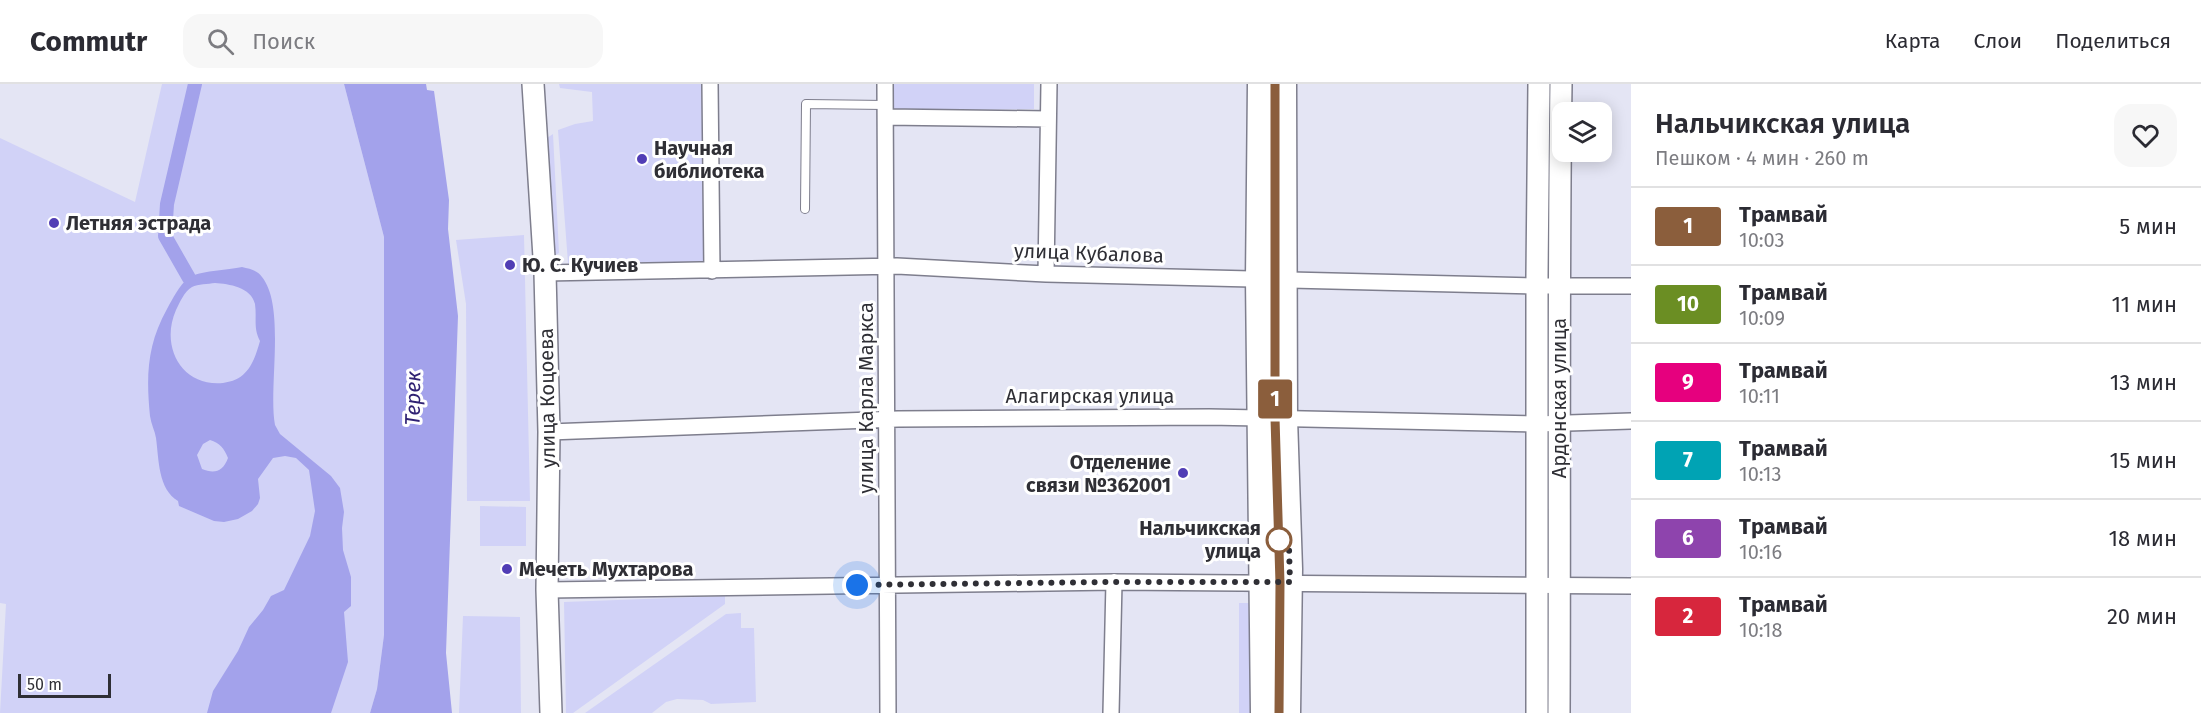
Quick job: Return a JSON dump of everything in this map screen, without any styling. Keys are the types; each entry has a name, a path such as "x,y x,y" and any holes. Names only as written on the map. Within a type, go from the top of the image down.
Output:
{"main road":[{"name":"улица Коцоева","path":"534,84 545,273 549,432 547,590 551,713"},
{"path":"1260,84 1258,279 1263,713"},
{"path":"1284,84 1285,418 1290,582 1288,713"},
{"name":"Ардонская улица","path":"1537,713 1539,84"},
{"name":"Ардонская улица","path":"1559,713 1558,286 1561,84"}],"street":[{"path":"710,84 712,271"},
{"name":"улица Карла Маркса","path":"885,84 888,713"},
{"path":"1047,274 1049,84"},
{"path":"885,111 1048,119"},
{"name":"улица Кубалова","path":"545,273 886,267 1047,274 1537,286 1631,286"},
{"name":"Алагирская улица","path":"549,432 886,419 1285,418 1538,424 1631,421"},
{"path":"1111,713 1114,582"},
{"path":"547,590 1114,582 1631,586"}],"lane":[{"path":"805,209 806,104 885,111"}],"shaded area":[{"path":"162,84 344,84 384,237 384,635 377,689 370,713 0,713 6,604 0,603 0,138 135,202"},
{"path":"559,84 703,84 704,262 568,263 558,130 593,121 592,92 560,88"},
{"path":"891,84 1034,84 1034,109 892,111"},
{"path":"553,134 559,253 554,256 547,138"},
{"path":"524,235 530,501 467,501 466,304 456,240"},
{"path":"480,506 526,507 526,546 480,546"},
{"path":"725,596 725,604 573,713 566,713 564,602"},
{"path":"1239,603 1255,603 1255,713 1239,713"},
{"path":"741,613 741,628 754,628 756,702 711,704 703,700 677,699 666,702 652,713 585,713 726,614"},
{"path":"463,616 520,617 521,713 459,713"}],"water":[{"name":"Терек","path":"344,84 426,84 427,90 434,91 449,200 448,229 458,316 446,653 452,713 370,713 377,689 384,635 384,237"},
{"path":"242,267 253,270 262,277 269,290 273,308 275,425 280,434 331,476 340,488 344,512 343,550 351,577 351,606 344,612 348,662 331,713 207,713 213,691 238,651 249,627 271,596 284,590 310,536 315,511 309,470 296,458 285,456 273,458 258,479 260,498 258,504 252,511 238,519 224,522 214,521 179,506 178,501 171,496 163,482 149,401 148,374 155,335 174,296 188,278 206,272","holes":["215,283 239,288 253,298 260,341 249,369 238,378 223,383 208,382 185,371 173,350 171,337 172,324 182,297 194,286","210,440 221,446 228,458 218,471 202,469 197,455 203,444"]}],"waterway":[{"path":"189,278 165,236 167,204 195,84"}],"tram line":[{"path":"1275,84 1275,418 1280,583 1279,713"},
{"name":"1","path":"1275,84 1274,263 1275,418 1280,583 1279,713"}],"place":[{"name":"Научная библиотека","path":"642,159"},
{"name":"Летняя эстрада","path":"54,223"},
{"name":"Ю. С. Кучиев","path":"510,265"},
{"name":"Отделение связи №362001","path":"1183,473"},
{"name":"Нальчикская улица","path":"1279,540"},
{"name":"Мечеть Мухтарова","path":"507,569"}],"route":[{"path":"857,585 1290,582 1289,547 1279,540"}]}
